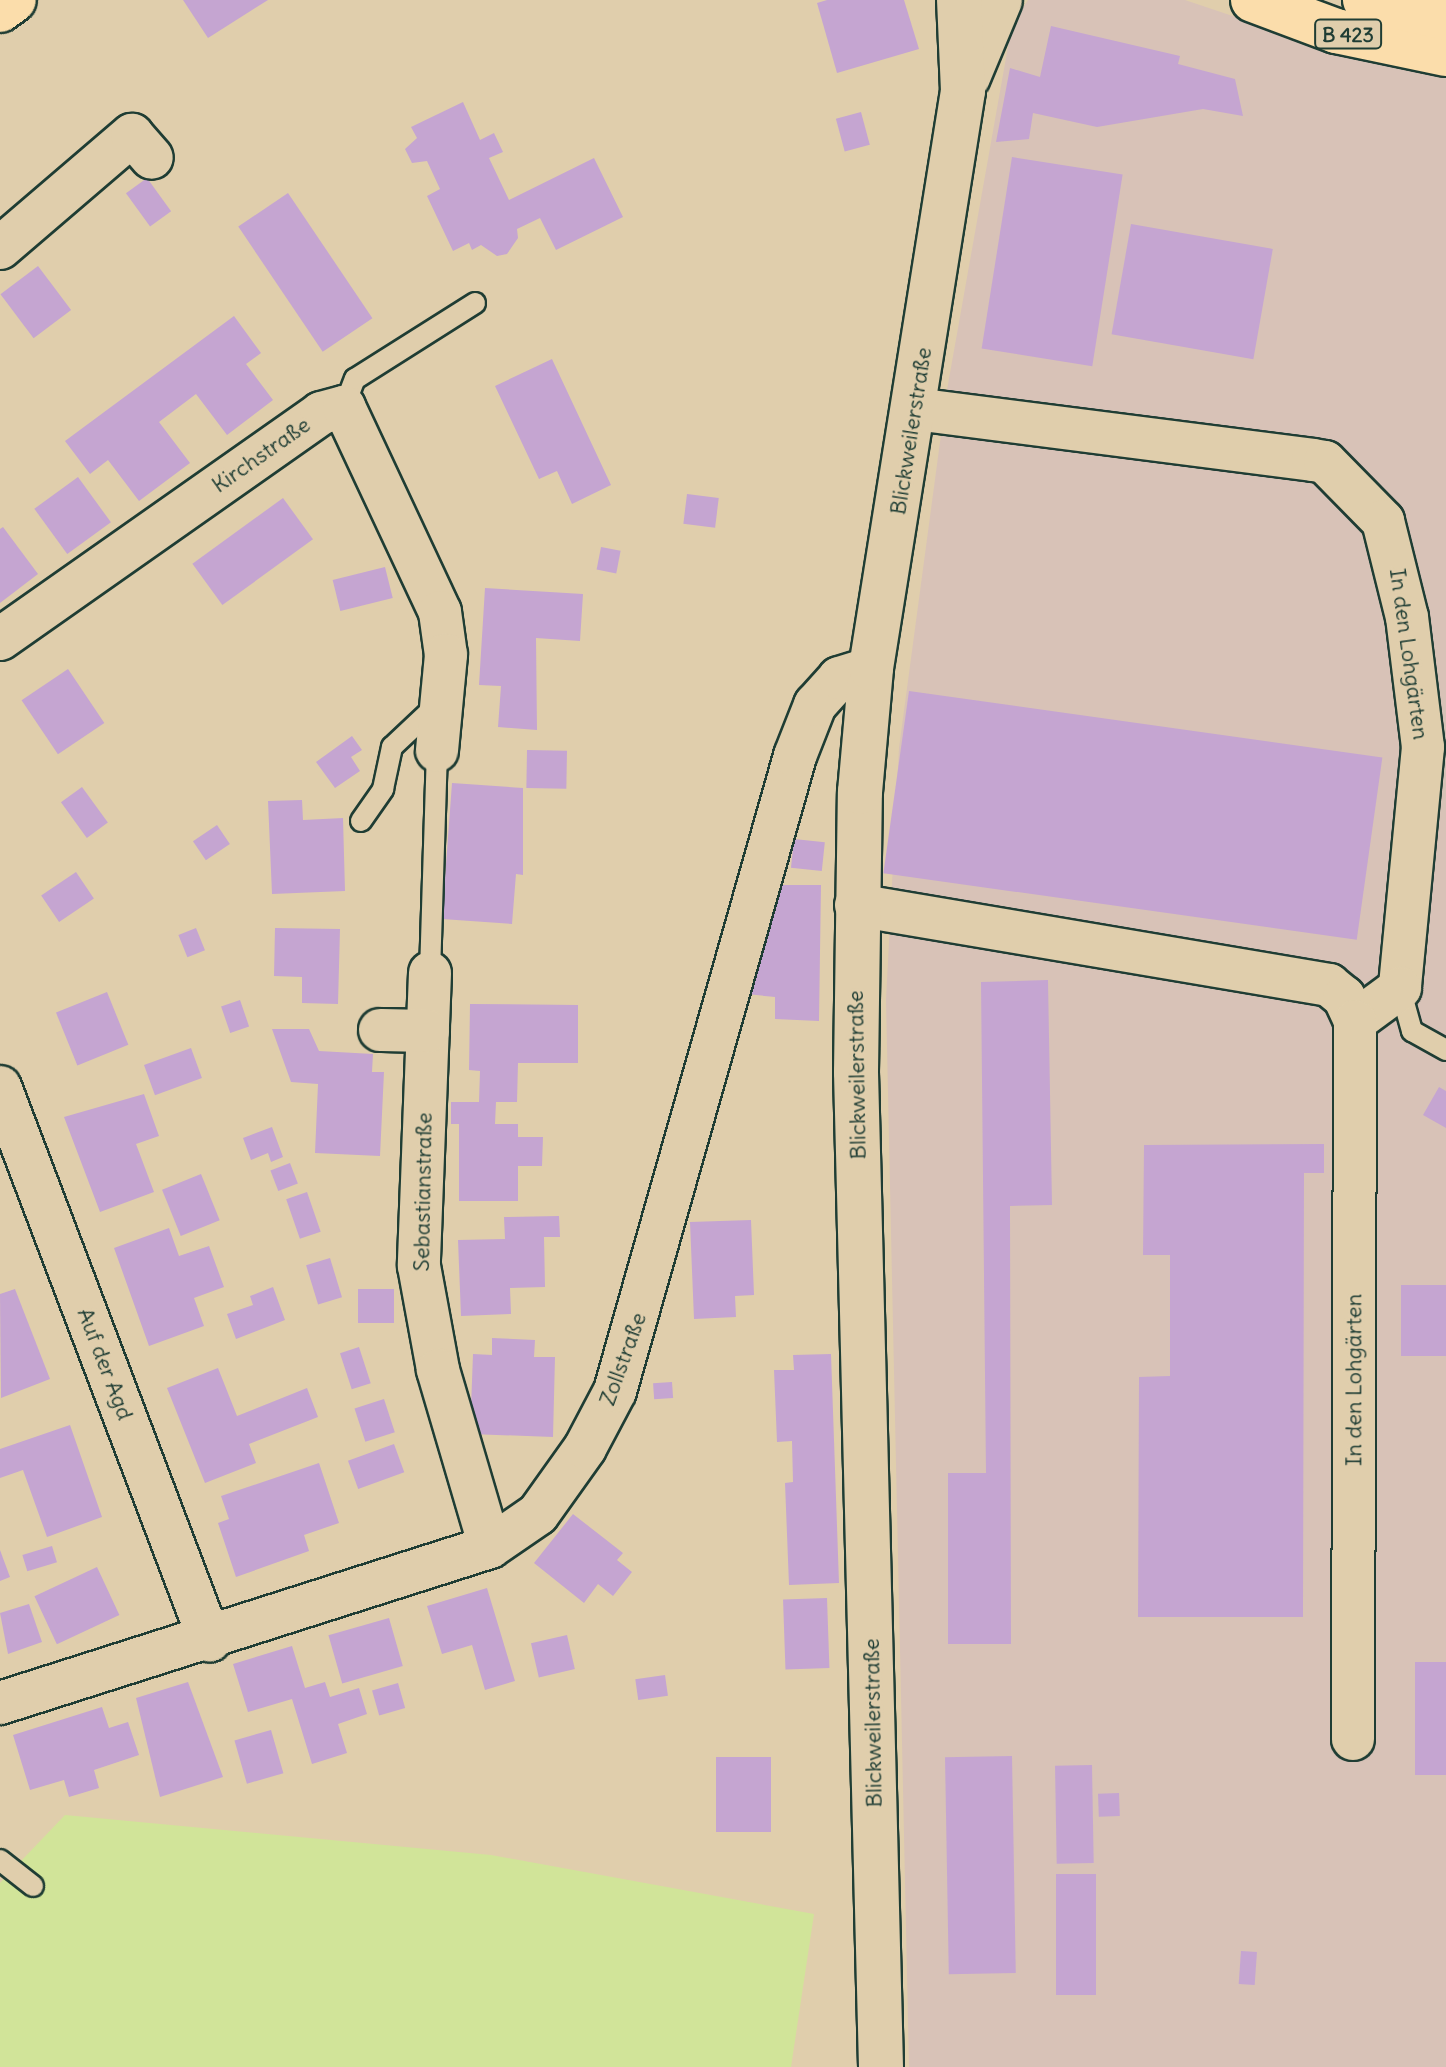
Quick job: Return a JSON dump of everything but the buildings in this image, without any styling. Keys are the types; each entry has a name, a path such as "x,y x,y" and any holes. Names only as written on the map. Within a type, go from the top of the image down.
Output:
{"main road":[{"path":"0,10 14,0"},
{"name":"B 423","path":"1253,0 1336,31 1446,54"},
{"name":"B 423","path":"1365,0 1446,18"}],"street":[{"name":"Blickweilerstraße","path":"881,2067 856,905 871,668 915,409 963,91 959,0"},
{"name":"Blickweilerstraße","path":"963,91 1000,0"},
{"path":"0,248 132,135 152,158"},
{"path":"344,407 440,612 444,700 437,751"},
{"name":"Kirchstraße","path":"0,639 321,413 344,407"},
{"name":"In den Lohgärten","path":"915,409 1269,449 1325,462 1383,521 1407,617 1423,747 1400,988"},
{"name":"Zollstraße","path":"0,1703 210,1641 490,1547 538,1514 585,1448 615,1391 795,756 815,705 839,678 871,668"},
{"path":"856,905 1329,985 1355,1021 1400,988"},
{"name":"Sebastianstraße","path":"430,973 419,1266 438,1370 490,1547"},
{"name":"In den Lohgärten","path":"1353,1739 1355,1021"},
{"path":"380,1030 428,1031"},
{"name":"Auf der Agd","path":"0,1087 210,1641"}],"lane":[{"path":"344,407 355,379 475,303"},
{"path":"361,821 383,789 392,747 415,719 444,700"},
{"path":"430,973 437,751"},
{"path":"1400,988 1412,1031 1446,1050"},
{"path":"0,1860 33,1886"}],"shaded area":[{"path":"1028,0 1185,0 1363,60 1446,67 1446,2067 909,2067 886,1000 899,748 947,390 1012,24"}],"green space":[{"path":"65,1815 491,1855 814,1914 791,2067 0,2067 0,1883"}]}
